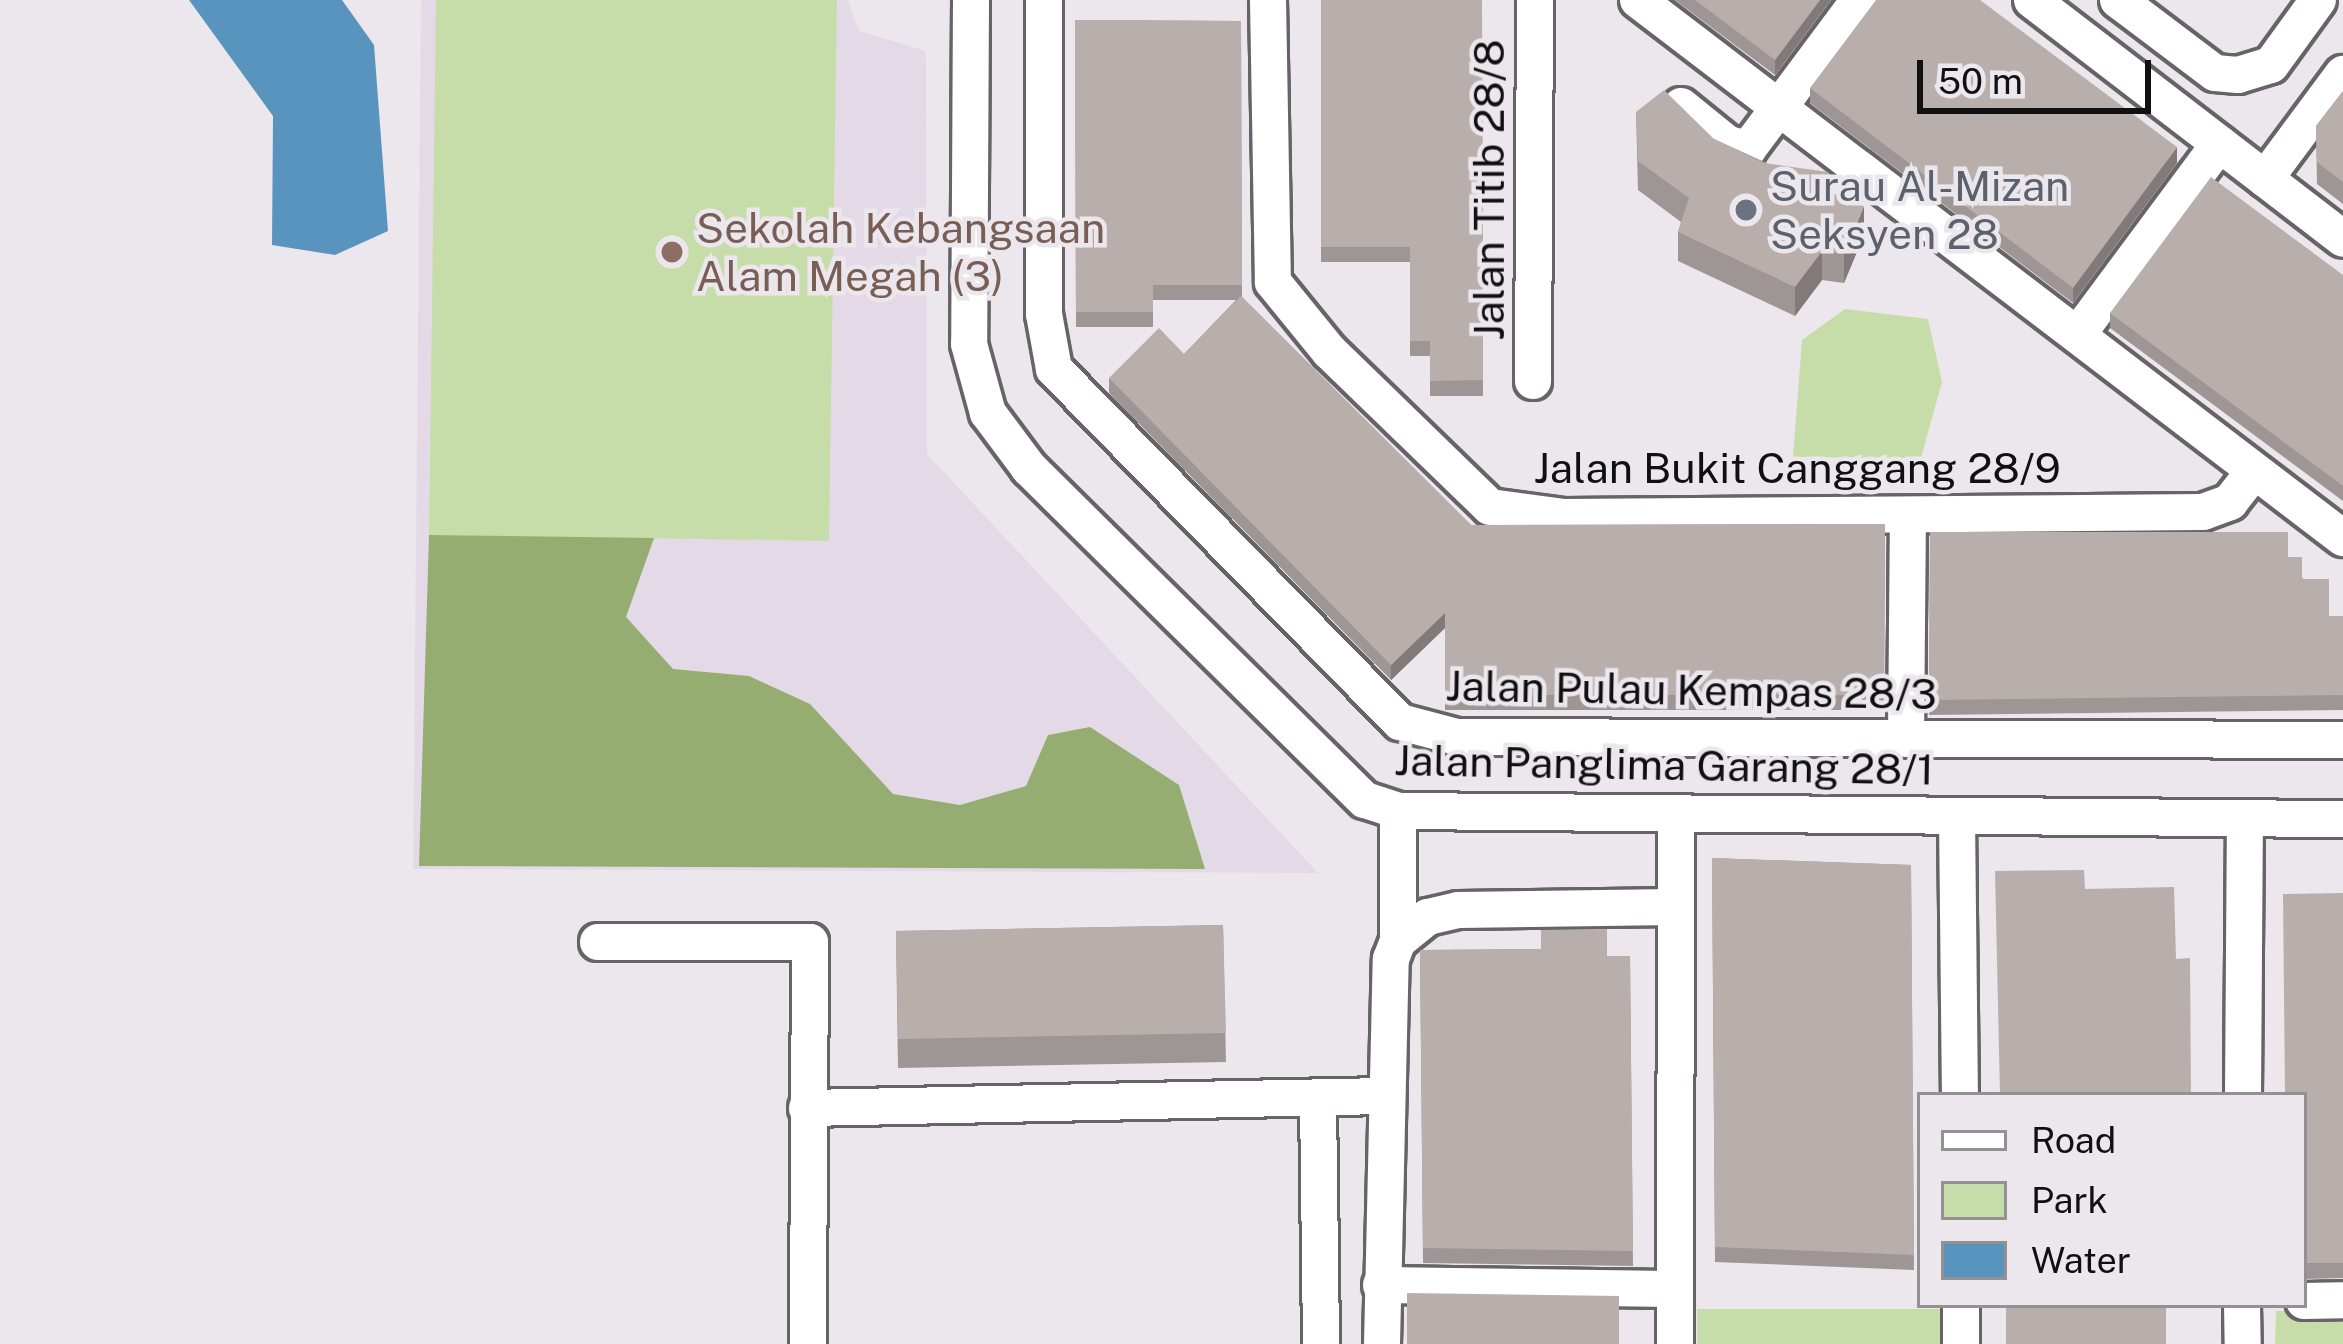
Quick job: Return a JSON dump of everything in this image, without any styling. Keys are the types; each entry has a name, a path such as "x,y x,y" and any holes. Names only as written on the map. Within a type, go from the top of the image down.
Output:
{"street":[{"name":"Jalan Panglima Garang 28/1","path":"971,0 969,344 988,413 1029,468 1347,784 1398,811 2343,819"},
{"name":"Jalan Pulau Kempas 28/3","path":"1044,0 1043,314 1054,369 1400,722 1457,737 2343,740"},
{"name":"Jalan Bukit Canggang 28/9","path":"1268,0 1273,282 1460,484 1490,507 1525,515 2204,512 2230,502 2253,473"},
{"name":"Jalan Titib 28/8","path":"1533,381 1535,0"},
{"path":"1638,0 2343,538"},
{"path":"1682,106 1738,149 1748,149 1859,0"},
{"path":"2032,0 2343,239"},
{"path":"2118,0 2215,73 2238,75 2272,65 2318,0"},
{"path":"2265,179 2343,74"},
{"path":"2078,334 2219,144"},
{"path":"1906,739 1908,515"},
{"path":"1382,1344 1387,1096 1398,941 1398,811"},
{"path":"1675,1344 1676,813"},
{"path":"1958,816 1960,1092"},
{"path":"2243,1092 2245,818"},
{"path":"1398,941 1428,916 1458,910 1674,907"},
{"path":"598,942 810,942 808,1344"},
{"path":"807,1108 1387,1096"},
{"path":"1318,1097 1321,1344"},
{"path":"1381,1285 1672,1289"},
{"path":"2307,1301 2343,1300"},
{"path":"1961,1308 1961,1344"},
{"path":"2242,1308 2243,1344"}],"shaded area":[{"name":"Sekolah Kebangsaan Alam Megah (3)","path":"421,0 848,0 859,31 926,51 927,454 1318,873 413,869"}],"green space":[{"path":"436,0 837,0 829,541 429,535"},
{"path":"1845,309 1928,319 1942,382 1921,458 1793,457 1802,340"},
{"path":"429,535 654,538 626,617 673,669 749,676 810,704 893,794 960,805 1026,786 1048,735 1090,727 1179,785 1205,869 419,866"},
{"path":"1697,1309 1942,1309 1942,1344 1697,1344"},
{"path":"2276,1311 2343,1311 2343,1344 2275,1344"}],"water":[{"path":"189,0 342,0 374,45 388,231 335,255 272,245 273,116"}],"building":[{"path":"1321,0 1482,0 1483,380 1430,381 1430,341 1410,341 1410,247 1321,247"},
{"path":"1695,0 1820,0 1775,60"},
{"path":"1876,0 1980,0 2177,147 2073,288 1810,88"},
{"path":"1075,20 1241,21 1242,285 1153,285 1153,312 1076,312"},
{"name":"Surau Al-Mizan Seksyen 28","path":"1664,90 1714,139 1764,163 1828,172 1827,191 1864,206 1844,254 1822,251 1795,287 1678,232 1689,198 1638,161 1636,112"},
{"path":"2343,91 2343,182 2317,162 2316,126"},
{"path":"2211,177 2343,275 2343,486 2110,313"},
{"path":"1241,296 1471,525 1885,524 1884,695 1445,695 1445,613 1391,665 1109,378 1159,328 1184,354"},
{"path":"1930,532 2288,532 2288,557 2302,557 2302,579 2329,579 2329,616 2343,616 2343,695 1929,700"},
{"path":"1712,858 1911,865 1914,1255 1715,1247"},
{"path":"2084,870 2085,889 2174,887 2176,959 2190,958 2191,1092 2000,1092 1995,871"},
{"path":"2343,893 2343,1263 2307,1263 2307,1092 2285,1092 2283,894"},
{"path":"1223,925 1226,1033 898,1039 896,931"},
{"path":"1607,929 1607,956 1630,956 1633,1251 1423,1248 1420,950 1541,949 1541,930"},
{"path":"1407,1293 1619,1296 1619,1344 1407,1344"},
{"path":"2006,1308 2166,1308 2166,1344 2006,1344"}],"place":[{"name":"Surau Al-Mizan Seksyen 28","path":"1746,210"},
{"name":"Sekolah Kebangsaan Alam Megah (3)","path":"672,252"}]}
